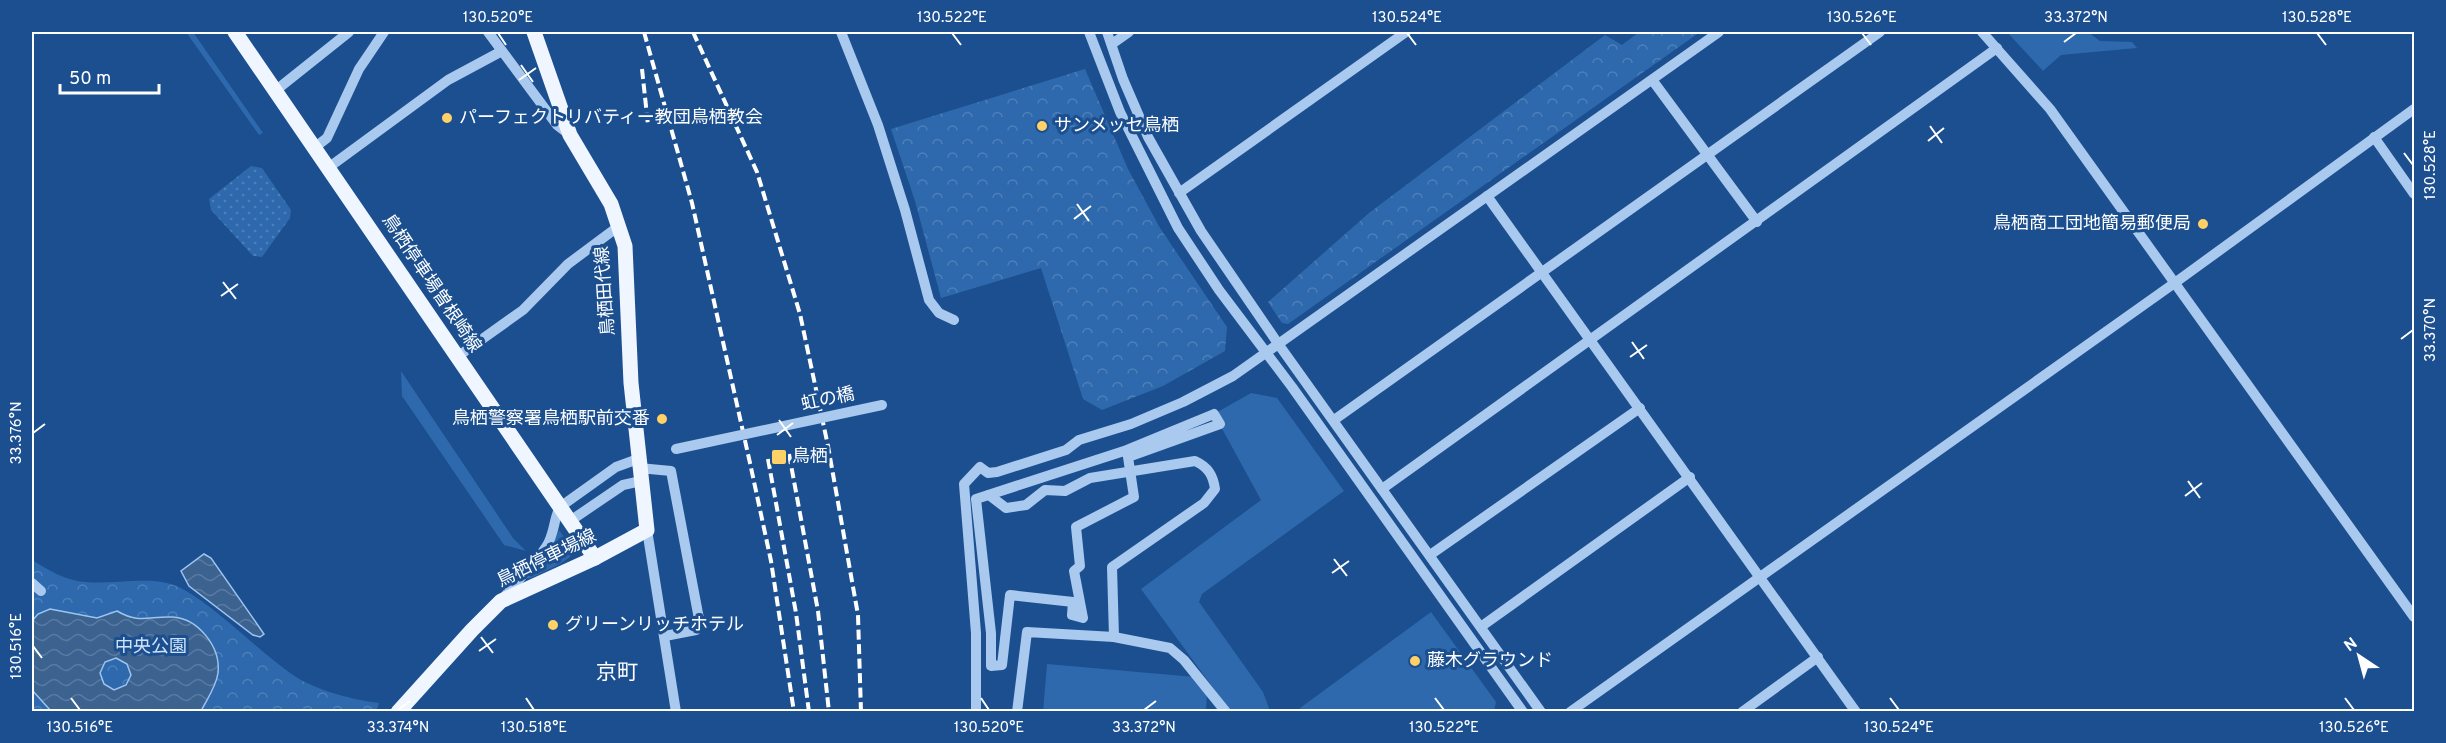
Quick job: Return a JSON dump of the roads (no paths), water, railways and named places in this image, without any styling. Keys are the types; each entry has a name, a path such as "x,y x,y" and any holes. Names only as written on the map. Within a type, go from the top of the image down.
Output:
{"main road":[{"name":"鳥栖停車場曽根崎線","path":"235,32 595,558"},
{"name":"鳥栖田代線","path":"534,32 570,135 611,204 625,246 631,383 647,530"},
{"name":"鳥栖停車場線","path":"398,711 471,630 501,601 595,558 647,530"}],"street":[{"path":"275,91 349,32"},
{"path":"314,148 327,138 359,69 384,32"},
{"path":"488,32 556,125 570,135"},
{"path":"841,32 878,125 905,210 929,300 939,313 954,320"},
{"path":"1089,32 1120,112 1178,228 1219,290 1267,353 1523,711"},
{"path":"1107,32 1123,79 1148,137 1201,231 1279,345 1541,711"},
{"path":"1112,44 1129,32"},
{"path":"1179,194 1406,32"},
{"path":"976,711 976,633 964,484 980,467 988,473 998,472 1066,450 1079,440 1131,424 1183,402 1233,376 1653,81 1719,32"},
{"path":"1334,420 1880,32"},
{"path":"1982,32 2050,109 2415,617"},
{"path":"1382,489 1997,48"},
{"path":"328,168 448,80 502,51"},
{"path":"1653,81 1757,222"},
{"path":"1570,711 2176,282 2415,108"},
{"path":"2374,137 2415,194"},
{"path":"1487,196 1856,711"},
{"path":"457,357 523,310 568,264 619,226"},
{"name":"虹の橋","path":"676,449 882,405"},
{"path":"1430,555 1640,408"},
{"path":"1214,414 1220,424 1128,457 1134,497 1076,527 1080,566 1074,571 1083,618 1072,615 1073,602 1010,595 1002,665 991,666 991,633 976,499 1107,457 1214,414"},
{"path":"1107,457 1112,475"},
{"path":"989,495 1006,508 1026,505 1045,490 1065,491 1090,478 1195,461 1204,466 1213,476 1215,489 1204,502 1112,567 1114,637"},
{"path":"501,601 546,548 554,532 555,517 560,507 616,467 671,471 700,624 696,630 665,636"},
{"path":"570,521 623,485 639,469"},
{"path":"1482,626 1690,477"},
{"path":"647,530 676,711"},
{"path":"32,583 41,591 32,593"},
{"path":"1017,711 1027,632 1114,637 1170,648 1184,660 1226,711"},
{"path":"1742,711 1818,657"}],"water":[{"path":"204,554 211,558 264,634 260,637 253,635 189,586 181,571"},
{"path":"50,609 97,618 117,611 138,618 172,617 191,623 206,636 216,653 218,673 211,693 201,711 51,711 32,690 32,621 38,614","holes":["116,658 127,664 131,675 126,685 114,690 104,684 100,673 105,662"]}],"railway":[{"path":"644,32 692,203 750,463 771,561 794,712"},
{"path":"693,32 757,172 800,314 828,446 858,615 861,712"},
{"path":"642,69 648,125"},
{"path":"789,454 818,611 829,712"},
{"path":"768,459 796,613 809,712"}],"place":[{"name":"パーフェクトリバティー教団鳥栖教会","path":"447,118"},
{"name":"サンメッセ鳥栖","path":"1042,126"},
{"name":"鳥栖商工団地簡易郵便局","path":"2203,224"},
{"name":"鳥栖警察署鳥栖駅前交番","path":"662,419"},
{"name":"鳥栖","path":"779,457"},
{"name":"グリーンリッチホテル","path":"553,625"},
{"name":"藤木グラウンド","path":"1415,661"}],"district":[{"name":"京町","path":"617,673"}],"park label":[{"name":"中央公園","path":"151,647"}]}
